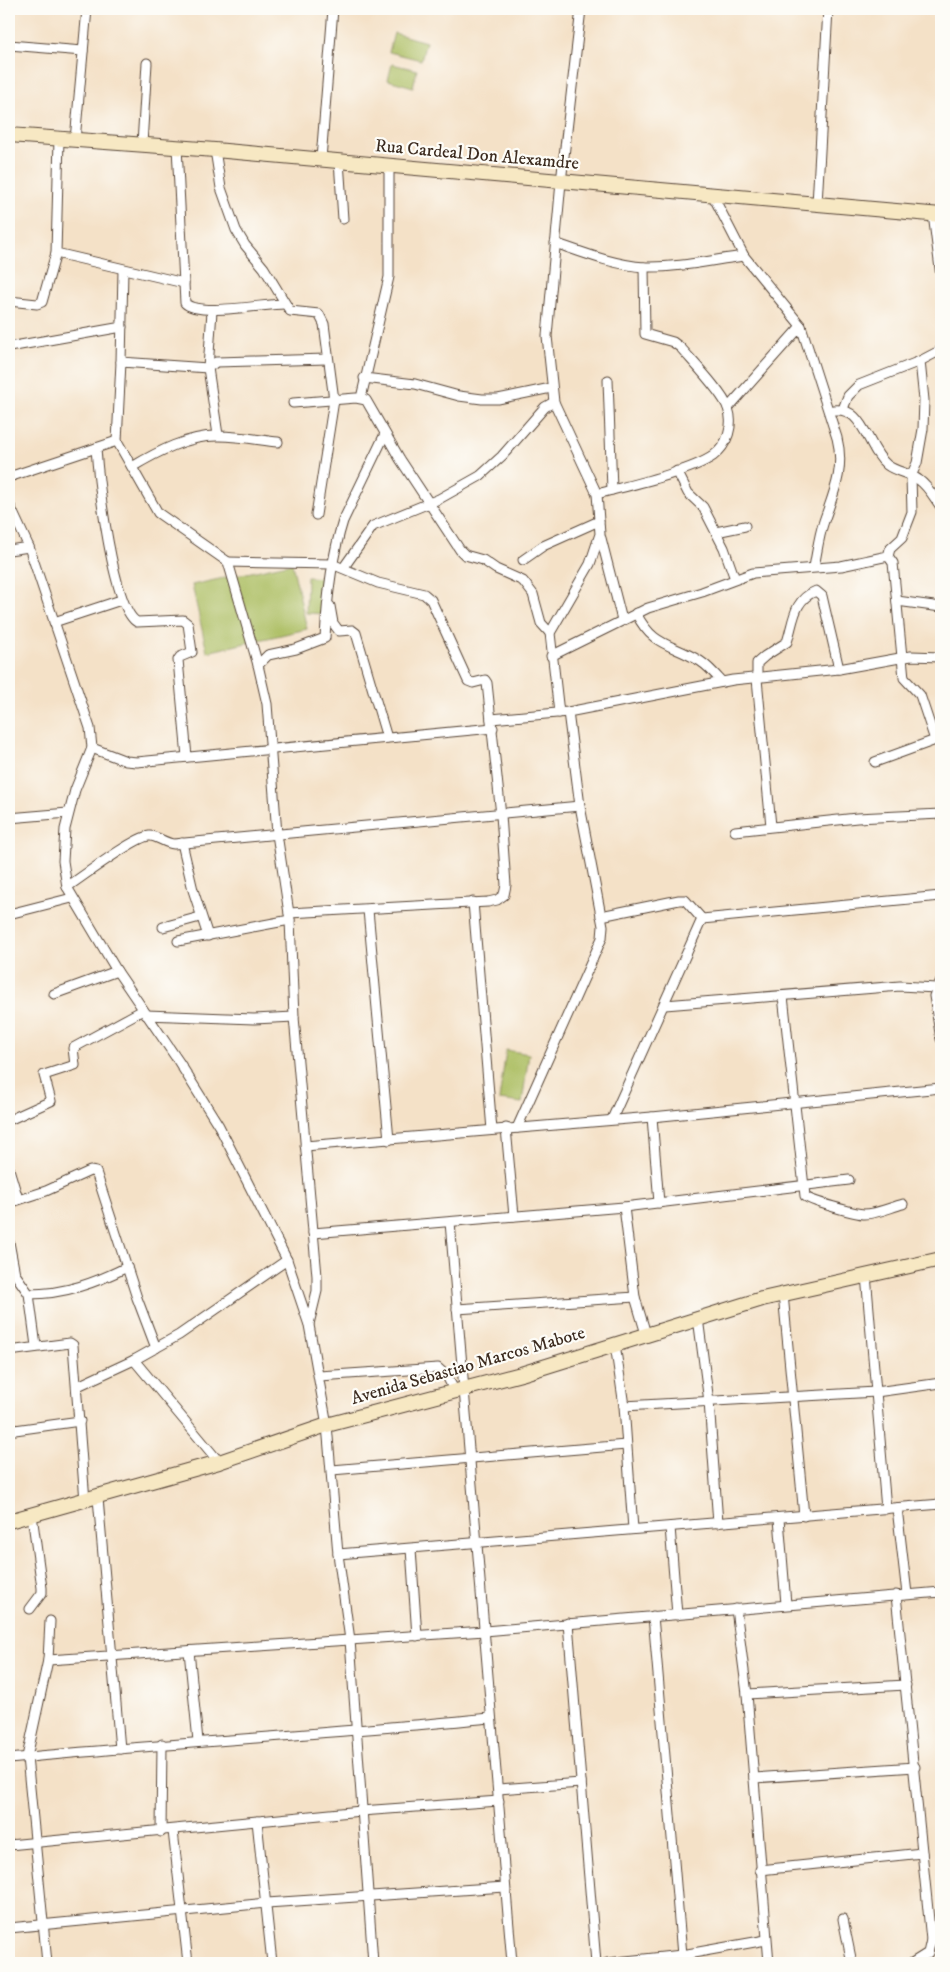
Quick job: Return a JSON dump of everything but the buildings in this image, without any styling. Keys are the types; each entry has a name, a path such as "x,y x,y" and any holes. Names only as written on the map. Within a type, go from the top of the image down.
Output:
{"main road":[{"name":"Rua Cardeal Don Alexamdre","path":"9,135 321,159 937,215"},
{"name":"Avenida Sebastiao Marcos Mabote","path":"9,1522 219,1462 327,1425 460,1391 783,1294 941,1259"}],"street":[{"path":"75,140 87,9"},
{"path":"321,159 333,9"},
{"path":"581,9 561,182 547,336 551,388 554,402 597,494 600,534 622,620"},
{"path":"816,204 828,9"},
{"path":"9,45 83,51"},
{"path":"142,144 147,63"},
{"path":"9,301 37,304 42,302 56,253 59,139"},
{"path":"177,147 184,300 186,305 212,310 284,304"},
{"path":"215,150 221,188 236,230 245,245 273,282 284,304 290,311 319,314 323,318 334,400 316,515"},
{"path":"339,161 343,219"},
{"path":"361,398 364,378 389,277 390,166"},
{"path":"712,194 744,256 801,326 840,448 841,463 836,490 824,522 814,567"},
{"path":"937,215 941,277"},
{"path":"555,243 618,263 644,266 668,266 744,256"},
{"path":"56,253 184,283"},
{"path":"597,494 677,471 713,456 728,438 730,418 728,408 680,348 673,342 645,334 644,266"},
{"path":"122,270 121,362 117,441 151,505 158,514 228,562 332,564 344,567 378,583 428,596 468,681 486,681 501,815 506,885 504,895 497,900 290,916 208,936 178,941"},
{"path":"212,310 208,368 218,435"},
{"path":"728,408 801,326"},
{"path":"9,347 122,327"},
{"path":"843,409 848,396 859,385 920,361 941,350"},
{"path":"121,362 208,368 216,362 327,359"},
{"path":"888,556 890,549 902,538 912,512 911,476 917,463 923,429 924,400 920,361"},
{"path":"364,378 415,384 459,396 482,399 498,399 551,388"},
{"path":"608,380 612,490"},
{"path":"293,403 361,398 370,404 385,434 429,503 466,555 483,560 528,586 541,623 550,633"},
{"path":"344,567 373,526 429,503 480,476 502,456 546,407 554,402"},
{"path":"829,411 843,409 859,422 886,464 920,480 941,507"},
{"path":"258,665 268,655 296,649 325,638 327,594 343,520 385,434"},
{"path":"132,467 171,447 192,440 218,435 278,442"},
{"path":"9,477 117,441"},
{"path":"96,448 102,501 121,600 132,620 137,622 183,620 188,624 192,652 180,657 178,660 187,757"},
{"path":"677,471 688,493 704,507 735,579"},
{"path":"9,504 29,547 90,728 92,748 68,813 63,846 67,887 117,972 219,1126 287,1260 309,1325 327,1425 338,1554 350,1640 373,1963"},
{"path":"523,560 543,546 599,521"},
{"path":"716,532 745,526"},
{"path":"517,1128 602,938 601,916 592,879 551,656 550,633 590,564 600,534"},
{"path":"9,550 29,547"},
{"path":"551,656 636,613 753,573 842,566 888,556"},
{"path":"875,762 938,739 920,694 904,678 893,563 888,556"},
{"path":"228,562 258,665 266,704 278,834 290,916 294,1017 317,1291 309,1325"},
{"path":"771,826 757,664 765,656 787,642 796,607 808,595 816,591 822,596 839,669"},
{"path":"327,594 336,628 340,631 352,630 356,633 387,738"},
{"path":"54,622 121,600"},
{"path":"897,601 941,607"},
{"path":"636,613 644,629 654,639 700,661 722,682"},
{"path":"92,748 126,761 137,762 387,738 563,713 722,682 839,669 902,657 941,657"},
{"path":"67,887 113,855 147,836 154,836 166,844 182,843 501,815 580,806"},
{"path":"9,818 68,813"},
{"path":"735,831 857,818 941,814"},
{"path":"182,843 200,917 208,936"},
{"path":"702,918 941,896"},
{"path":"9,914 72,898"},
{"path":"601,916 685,900 702,918"},
{"path":"474,902 492,1130"},
{"path":"368,910 389,1140"},
{"path":"162,927 200,917"},
{"path":"612,1119 702,918"},
{"path":"54,994 117,972"},
{"path":"664,1005 939,984 934,996 941,1039"},
{"path":"784,996 796,1104 802,1184 807,1199 858,1213 870,1213 903,1204"},
{"path":"9,1120 51,1101 44,1076 75,1065 73,1048 145,1012 254,1019 294,1017"},
{"path":"305,1146 796,1104 941,1088"},
{"path":"652,1117 659,1203"},
{"path":"506,1128 514,1216"},
{"path":"9,1169 18,1199"},
{"path":"9,1203 46,1191 93,1170 96,1172 127,1268 156,1348"},
{"path":"313,1233 624,1207 802,1184 849,1180"},
{"path":"624,1207 635,1297 646,1334"},
{"path":"450,1222 457,1309 460,1391 470,1457 478,1542 490,1718 498,1789 512,1963"},
{"path":"9,1242 12,1275 29,1294 36,1346"},
{"path":"78,1386 156,1348 222,1307 287,1260"},
{"path":"29,1294 43,1294 84,1287 127,1268"},
{"path":"866,1275 886,1509"},
{"path":"783,1294 804,1516"},
{"path":"457,1309 635,1297"},
{"path":"698,1318 709,1402 718,1522"},
{"path":"9,1351 70,1343 73,1346 80,1421 111,1655 120,1749"},
{"path":"615,1344 624,1406 633,1530"},
{"path":"134,1360 219,1462"},
{"path":"319,1376 438,1368 460,1391"},
{"path":"624,1406 709,1402 792,1395 876,1392 941,1383"},
{"path":"9,1425 15,1430 80,1421"},
{"path":"332,1470 626,1445"},
{"path":"338,1554 718,1522 779,1519 941,1504"},
{"path":"897,1508 908,1594"},
{"path":"30,1609 42,1593 32,1515"},
{"path":"779,1519 786,1604"},
{"path":"670,1526 678,1615"},
{"path":"410,1548 417,1636"},
{"path":"48,1660 485,1631 941,1592"},
{"path":"896,1595 915,1767 931,1940 928,1953 912,1963"},
{"path":"736,1609 747,1694 769,1963"},
{"path":"653,1616 682,1955"},
{"path":"47,1963 27,1757 48,1660 50,1622"},
{"path":"568,1624 596,1963"},
{"path":"189,1651 198,1741"},
{"path":"747,1694 906,1685"},
{"path":"9,1759 162,1744 357,1731 490,1718"},
{"path":"161,1832 162,1744"},
{"path":"754,1778 915,1767"},
{"path":"498,1789 581,1783"},
{"path":"9,1845 161,1832 361,1811 499,1801"},
{"path":"257,1822 272,1963"},
{"path":"173,1830 188,1963"},
{"path":"760,1870 922,1853"},
{"path":"9,1928 267,1903 505,1887"},
{"path":"843,1919 852,1963"},
{"path":"931,1940 941,1939"},
{"path":"607,1963 682,1955 766,1940"}],"green space":[{"path":"394,33 426,42 421,60 389,52"},
{"path":"392,64 417,70 413,87 388,80"},
{"path":"292,563 307,629 207,652 192,585"},
{"path":"307,577 328,578 327,614 306,613"},
{"path":"506,1050 529,1054 522,1103 499,1100"}]}
